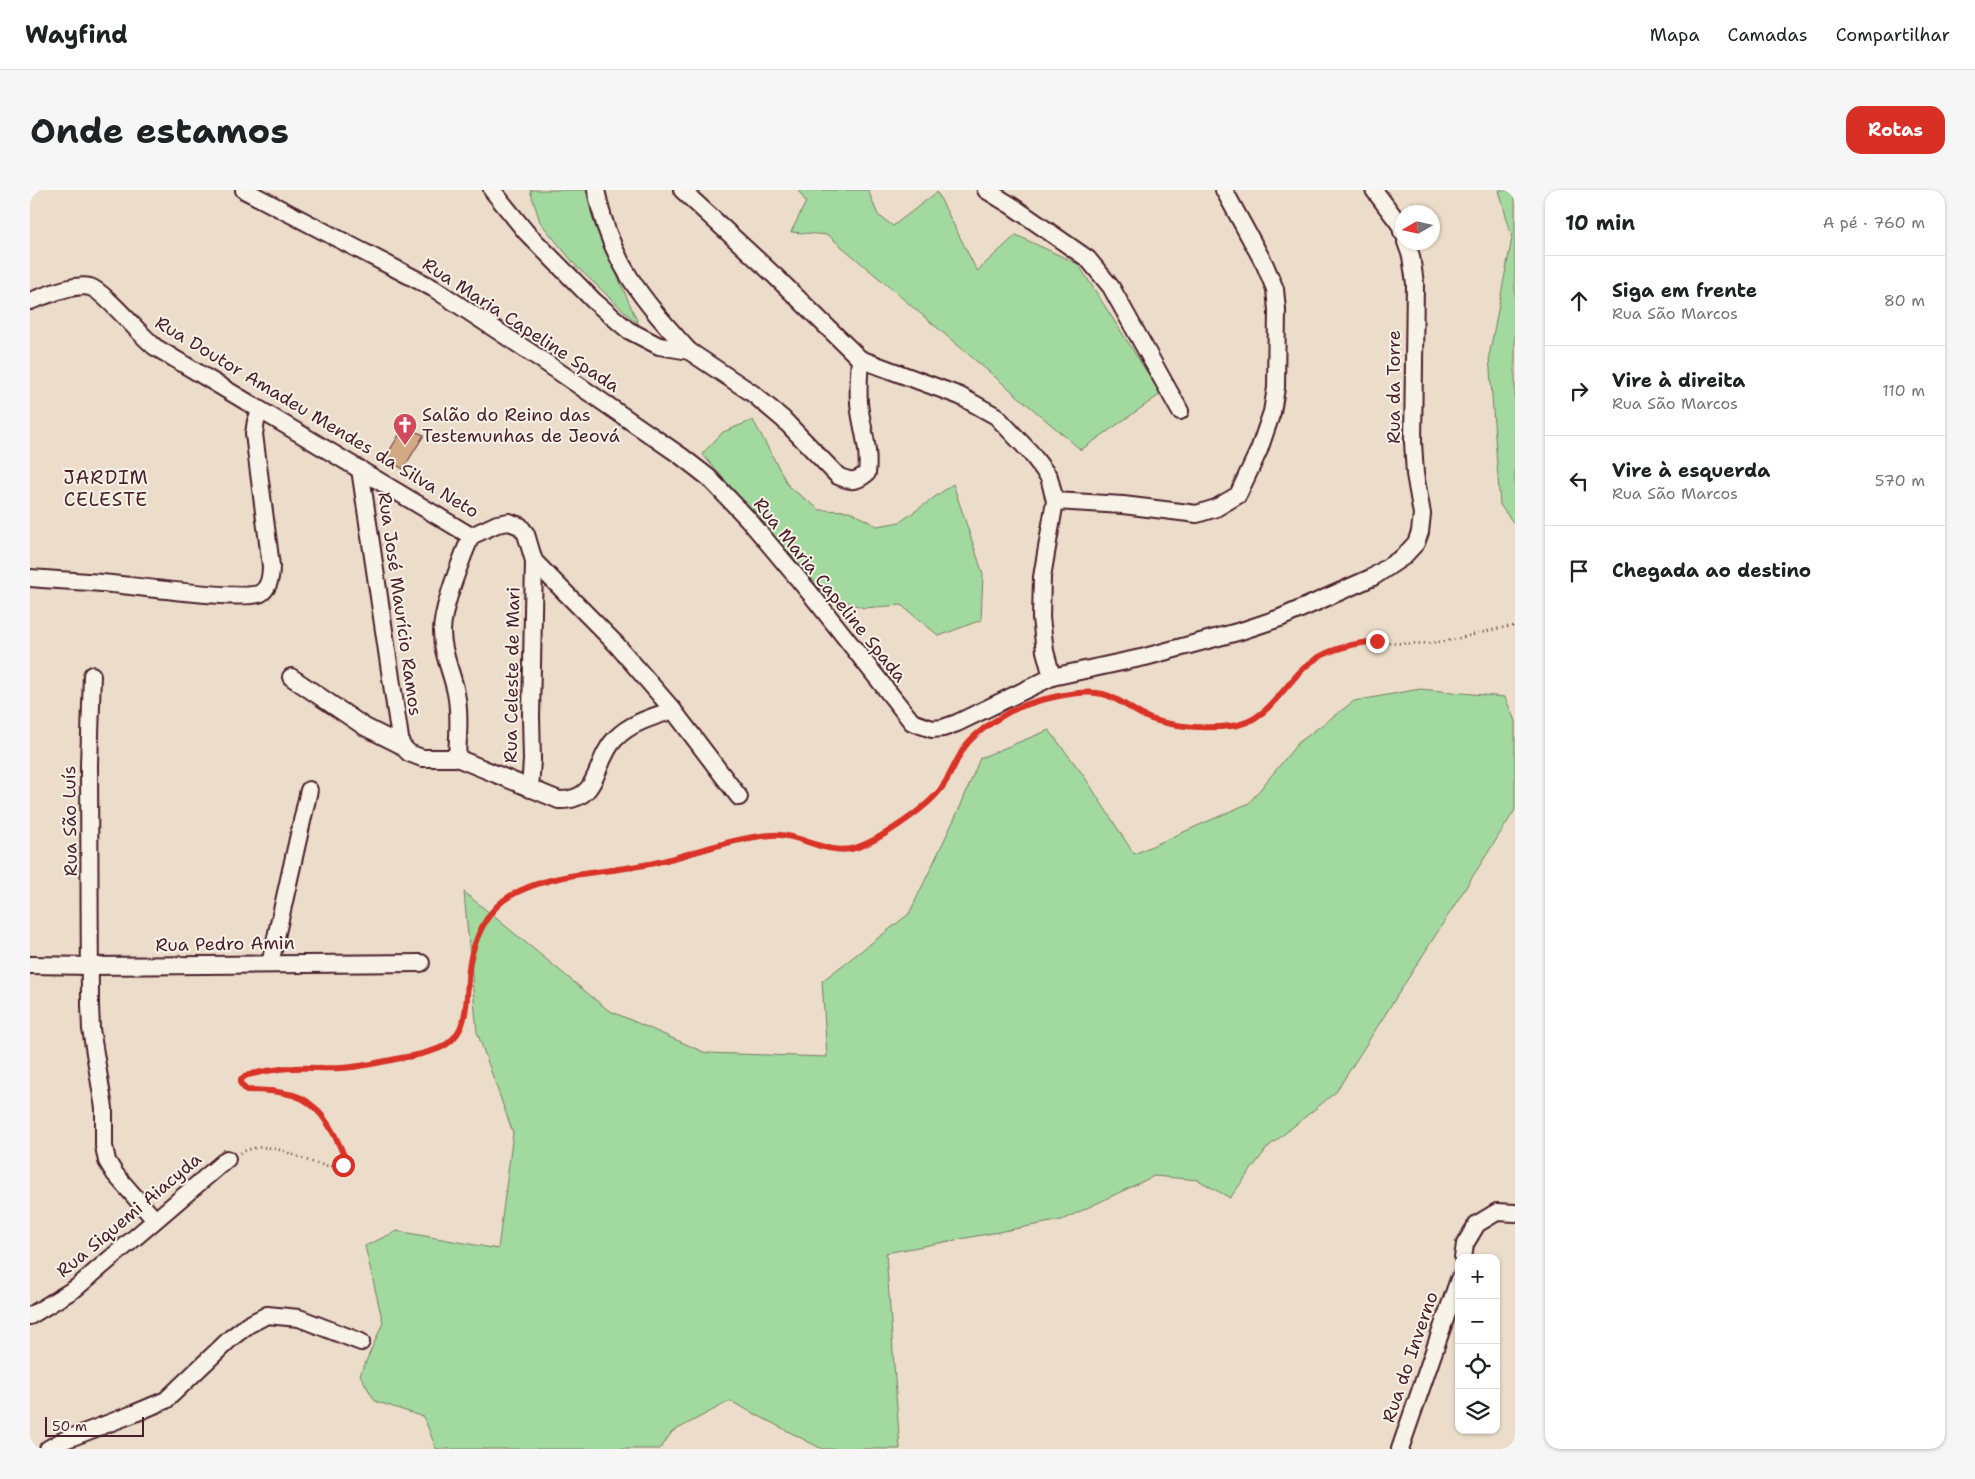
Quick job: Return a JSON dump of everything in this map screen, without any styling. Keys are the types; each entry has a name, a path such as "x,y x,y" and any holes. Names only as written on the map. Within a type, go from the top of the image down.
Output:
{"street":[{"name":"Rua Maria Capeline Spada","path":"244,190 433,288 539,358 681,456 708,477 748,519 810,593 912,722 932,729 957,724 1052,678 1195,644 1280,618 1373,578 1403,558 1416,543 1420,532"},
{"path":"492,190 526,232 594,301 621,324 659,346 689,351"},
{"path":"596,190 601,216 615,253 627,275 658,317 689,351 752,393 783,419 838,476 849,481 858,480 868,473 869,458 858,385 860,359"},
{"path":"682,190 775,276 860,359 960,396 996,416 1030,452 1049,477 1055,501 1042,577 1041,610 1045,651 1052,678"},
{"path":"986,190 1088,259 1112,287 1180,411"},
{"path":"1055,501 1123,505 1197,514 1216,508 1238,495 1259,450 1272,412 1276,388 1277,310 1275,289 1268,273 1224,190"},
{"path":"1374,190 1395,218"},
{"name":"Rua da Torre","path":"1409,250 1415,283 1413,442 1415,474 1422,514 1420,532"},
{"name":"Rua Doutor Amadeu Mendes da Silva Neto","path":"30,301 76,287 89,287 101,293 141,336 155,347 471,536 498,524 509,522 520,526 526,534 534,561 616,644 673,710 739,798"},
{"path":"30,578 225,595 250,596 260,593 266,588 271,577 254,434 256,421 261,411"},
{"name":"Rua José Maurício Ramos","path":"360,469 401,745"},
{"path":"457,758 458,711 456,691 445,655 442,632 448,601 471,536"},
{"name":"Rua Celeste de Mari","path":"530,789 534,561"},
{"name":"Rua São Luís","path":"92,675 89,764 91,1030 103,1101 104,1146 107,1161 114,1174 154,1220"},
{"path":"291,677 365,727 401,745 409,753 422,758 457,758 559,800 572,800 585,793 594,782 605,754 613,741 620,735 633,726 673,710"},
{"path":"270,964 309,790"},
{"name":"Rua Pedro Amin","path":"30,965 421,963"},
{"name":"Rua Siquemi Aiacyda","path":"30,1316 76,1288 227,1159"},
{"path":"1464,1254 1465,1244 1477,1224 1497,1212 1515,1213"},
{"name":"Rua do Inverno","path":"1400,1449 1455,1291"},
{"path":"48,1449 62,1441 166,1400 231,1338 248,1325 267,1315 299,1318 361,1342"}],"path":[{"path":"1031,704 1076,692 1093,692 1107,694 1151,719 1179,725 1234,726 1253,721 1267,710 1298,674 1317,658 1334,650 1377,641 1429,643 1515,626"},
{"path":"227,1159 248,1149 268,1147 289,1152 310,1162 334,1168 343,1165 346,1161 334,1136 310,1104 295,1096 246,1090 241,1084 241,1079 247,1075 294,1068 342,1068 367,1065 440,1048 454,1039 465,1020 471,958 483,924 494,908 509,897 540,882 649,864 774,834 796,836 833,849 850,849 865,844 909,818 930,801 941,789 965,746 980,731 996,721"}],"green space":[{"path":"530,190 587,190 594,223 639,325 577,267 540,222"},
{"path":"798,190 868,190 878,215 893,226 937,192 977,271 1016,235 1078,264 1161,394 1081,450 828,235 791,232 806,202"},
{"path":"1499,190 1515,190 1515,525 1500,505 1489,356 1512,238"},
{"path":"753,420 789,487 820,510 849,511 877,526 900,522 953,484 983,574 981,620 939,636 901,605 864,608 826,595 702,454 723,432"},
{"path":"1420,689 1505,697 1515,721 1515,810 1336,1092 1268,1147 1230,1198 1198,1180 1154,1176 1062,1220 886,1253 900,1449 822,1449 730,1401 672,1432 660,1449 436,1449 424,1417 375,1401 360,1375 383,1323 365,1246 397,1231 498,1249 513,1133 477,1032 464,892 608,1010 706,1053 827,1057 822,981 909,914 961,805 980,758 1049,730 1084,776 1134,854 1249,803 1298,743 1354,701"}],"building":[{"name":"Salão do Reino das Testemunhas de Jeová","path":"404,427 424,435 403,469 385,458"}],"place":[{"name":"Salão do Reino das Testemunhas de Jeová","path":"405,446"}],"district":[{"name":"JARDIM CELESTE","path":"106,488"}],"route":[{"path":"343,1165 346,1161 342,1150 320,1115 310,1104 295,1096 262,1090 246,1090 241,1084 241,1079 247,1075 267,1071 367,1065 440,1048 454,1039 465,1020 471,958 483,924 494,908 509,897 540,882 649,864 774,834 796,836 833,849 850,849 865,844 895,827 930,801 941,789 965,746 980,731 1012,710 1076,692 1093,692 1107,694 1151,719 1179,725 1234,726 1253,721 1267,710 1298,674 1317,658 1334,650 1377,641"}]}
